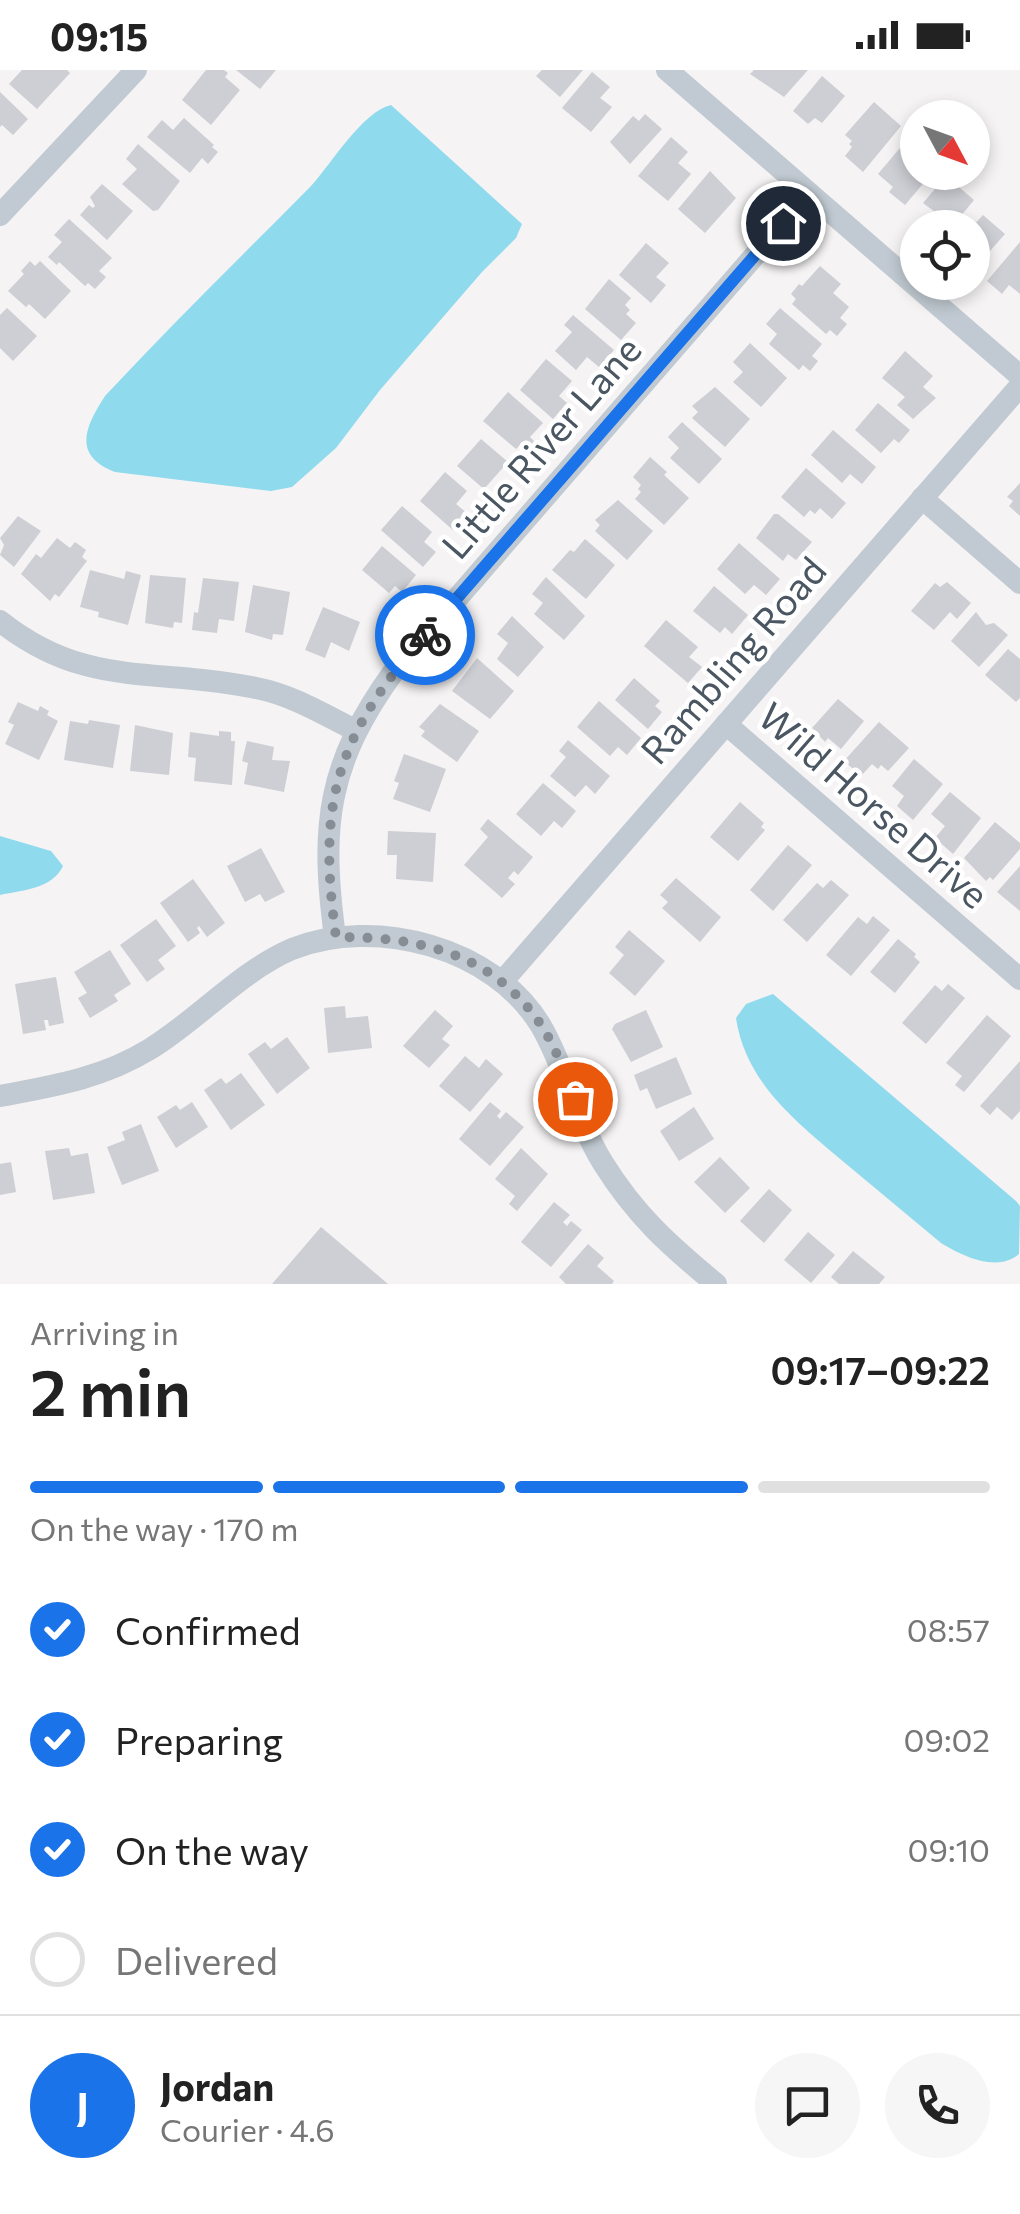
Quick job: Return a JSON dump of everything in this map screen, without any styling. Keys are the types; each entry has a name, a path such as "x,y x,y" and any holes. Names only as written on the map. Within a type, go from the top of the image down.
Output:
{"street":[{"path":"0,215 136,70"},
{"path":"667,70 1020,376"},
{"name":"Little River Lane","path":"336,937 327,861 329,826 334,795 355,730 394,671 809,193"},
{"name":"Rambling Road","path":"502,982 1020,386"},
{"path":"922,498 1020,583"},
{"path":"0,621 32,646 76,665 254,687 283,694 355,730"},
{"name":"Wild Horse Drive","path":"726,724 1020,979"},
{"path":"0,1096 72,1083 121,1065 153,1048 270,960 294,948 336,937 420,942 456,955 502,982 539,1022 600,1159 623,1194 654,1232 716,1284"}],"water":[{"path":"391,105 522,224 516,238 380,390 336,448 292,487 271,491 115,472 101,465 92,457 86,439 105,396 311,186 358,128"},
{"path":"0,836 51,851 63,866 44,884 0,895"},
{"path":"773,994 1016,1201 1020,1206 1019,1254 1010,1260 991,1262 969,1257 941,1243 779,1103 751,1064 736,1018 746,1004"}],"building":[{"path":"22,70 70,73 37,109 9,84"},
{"path":"206,70 224,70 228,73 225,77 240,90 211,125 182,100"},
{"path":"236,70 276,70 260,89"},
{"path":"542,70 583,70 560,97 536,76"},
{"path":"754,70 808,70 784,97 750,74"},
{"path":"592,72 610,87 600,98 612,107 591,132 562,108"},
{"path":"822,76 845,96 822,123 815,118 808,124 793,111"},
{"path":"0,92 28,119 13,135 0,127"},
{"path":"874,102 900,125 863,172 845,156 852,141 845,135"},
{"path":"645,114 662,129 630,164 610,142 633,116 639,121"},
{"path":"184,118 218,152 208,164 202,158 190,173 147,137 162,120 173,130"},
{"path":"671,137 688,152 678,163 691,174 668,201 638,176"},
{"path":"138,144 180,181 158,210 153,211 122,184 137,169 126,159"},
{"path":"900,148 900,190 918,190 905,205 889,192 893,187 878,174"},
{"path":"710,171 736,198 705,233 678,209"},
{"path":"102,184 133,211 107,240 80,215 89,205 95,206 90,197"},
{"path":"934,190 962,190 974,200 966,210 932,210 923,203"},
{"path":"69,219 112,258 99,271 106,277 95,289 88,283 85,286 48,257 62,242 54,235"},
{"path":"990,221 1005,234 990,251"},
{"path":"1020,242 1020,294 1009,285 1002,294 990,284 990,277"},
{"path":"646,243 669,263 656,277 666,285 651,303 619,275"},
{"path":"30,261 35,266 40,261 71,291 45,319 8,291"},
{"path":"820,266 841,284 833,293 849,307 840,318 847,324 837,336 830,330 826,334 792,304 796,299 791,294"},
{"path":"609,279 631,298 625,305 630,310 626,314 636,323 621,340 585,309"},
{"path":"7,308 37,336 13,361 0,348 0,315"},
{"path":"780,308 822,344 812,356 818,361 810,371 803,365 799,370 769,344 777,334 766,324"},
{"path":"573,315 614,350 599,367 587,357 576,370 555,351 572,332 564,325"},
{"path":"750,343 787,378 761,407 733,382 743,372 733,362"},
{"path":"905,351 933,376 923,387 936,398 913,419 897,405 905,397 882,378"},
{"path":"546,359 572,381 559,396 567,403 553,419 520,390"},
{"path":"715,387 750,419 725,447 692,418 698,412 692,406"},
{"path":"508,392 543,423 530,437 535,442 527,451 520,445 516,449 483,421"},
{"path":"878,403 910,430 899,443 894,439 881,453 855,430"},
{"path":"682,422 722,459 699,484 670,458 679,448 668,437"},
{"path":"833,430 876,467 862,484 850,474 842,483 811,455"},
{"path":"481,439 508,462 484,489 457,466"},
{"path":"650,457 689,498 664,525 635,499 641,485 633,477"},
{"path":"806,468 846,503 832,519 820,508 815,514 810,510 804,517 781,497"},
{"path":"445,472 467,491 456,504 468,514 454,531 420,501"},
{"path":"1020,483 1020,516 1009,506 1013,501 1007,497"},
{"path":"618,500 653,531 627,560 595,531 600,525 595,520"},
{"path":"402,506 432,532 424,542 436,552 423,567 381,530"},
{"path":"774,514 812,542 796,560 788,554 783,561 756,538"},
{"path":"18,516 41,531 14,567 0,555 4,545 0,538"},
{"path":"57,538 70,548 75,542 86,550 82,557 87,561 59,597 55,594 50,601 21,574 36,554 41,558"},
{"path":"585,539 615,565 586,599 552,570"},
{"path":"739,543 780,579 766,595 754,585 745,594 717,569"},
{"path":"382,546 416,575 402,592 395,586 389,593 362,570"},
{"path":"90,570 124,579 126,571 141,575 128,625 98,617 99,612 80,607"},
{"path":"150,575 186,578 182,623 174,622 173,628 145,623"},
{"path":"546,577 585,616 564,640 534,614 543,603 532,594"},
{"path":"203,578 239,582 234,621 219,619 217,633 192,630"},
{"path":"947,582 971,603 957,619 950,612 934,630 911,611 935,583 940,587"},
{"path":"253,585 290,592 283,635 273,634 272,640 245,632"},
{"path":"714,586 748,615 732,634 725,627 720,633 693,611"},
{"path":"323,607 360,622 349,651 331,642 325,658 305,650"},
{"path":"976,612 986,625 994,623 1008,635 979,667 951,641"},
{"path":"512,616 544,647 518,677 497,659 508,643 497,634"},
{"path":"666,620 698,647 689,657 702,667 688,683 644,646"},
{"path":"1008,649 1020,659 1020,698 1016,702 985,675"},
{"path":"477,658 514,691 490,719 452,691"},
{"path":"634,678 660,701 655,706 662,712 648,729 615,700"},
{"path":"838,699 864,721 841,749 828,738 825,742 812,728"},
{"path":"599,701 641,738 627,755 618,747 610,756 577,727"},
{"path":"18,702 38,711 40,706 58,721 39,760 5,744 14,725 8,722"},
{"path":"440,704 479,731 457,762 421,736 425,731 419,727"},
{"path":"89,720 120,725 113,768 64,760 70,721 88,724"},
{"path":"879,722 909,748 888,771 872,764 861,776 844,761"},
{"path":"135,725 173,733 169,775 130,771"},
{"path":"219,731 231,732 231,741 235,741 232,785 194,781 196,758 188,757 190,732 219,736"},
{"path":"568,740 610,776 595,794 586,785 575,797 550,776 566,757 559,751"},
{"path":"247,741 274,747 272,760 290,761 284,792 244,784 248,763 242,761"},
{"path":"404,754 446,769 430,812 393,799 399,783 394,781"},
{"path":"914,759 943,784 913,820 897,806 904,796 892,786"},
{"path":"543,783 576,811 562,828 554,821 541,836 516,814"},
{"path":"950,792 981,818 953,854 935,838 945,826 931,814"},
{"path":"740,802 764,823 761,827 765,830 738,861 710,837"},
{"path":"488,819 533,857 518,875 514,871 508,878 515,884 502,898 464,865 488,837 480,829"},
{"path":"995,822 1020,843 1020,849 993,880 990,877 986,881 964,858"},
{"path":"388,831 436,833 433,882 396,879 397,855 387,855"},
{"path":"788,845 812,865 773,911 750,890"},
{"path":"261,848 285,892 265,902 260,894 245,902 227,866"},
{"path":"1020,866 1020,911 997,892"},
{"path":"676,878 721,917 700,942 662,908 668,902 660,895"},
{"path":"193,879 225,923 207,937 199,926 200,933 188,942 160,903"},
{"path":"831,880 849,895 807,942 783,920 817,883 823,888"},
{"path":"873,916 890,930 851,976 826,955 858,917 867,924"},
{"path":"156,919 176,946 158,960 165,969 147,982 120,945"},
{"path":"629,930 665,961 635,996 609,973 624,955 615,947"},
{"path":"898,939 920,962 895,993 870,972"},
{"path":"110,950 131,984 114,995 118,1001 90,1018 78,998 87,993 74,972"},
{"path":"56,977 64,1023 49,1026 48,1020 44,1020 46,1030 23,1034 15,984"},
{"path":"948,984 965,998 926,1044 902,1023 935,985 942,991"},
{"path":"345,1006 346,1018 368,1016 372,1048 328,1053 324,1008"},
{"path":"435,1010 453,1026 442,1039 450,1045 429,1068 403,1046"},
{"path":"646,1010 663,1047 631,1062 612,1029"},
{"path":"987,1015 1011,1036 964,1092 955,1085 962,1076 946,1063"},
{"path":"287,1037 310,1068 277,1094 248,1054 265,1042 271,1049"},
{"path":"465,1056 479,1068 486,1059 503,1074 470,1112 439,1086"},
{"path":"676,1057 692,1094 656,1109 647,1088 640,1091 634,1075"},
{"path":"1020,1061 1020,1111 1012,1120 997,1107 990,1115 980,1106"},
{"path":"241,1073 265,1105 231,1130 204,1090 221,1078 226,1084"},
{"path":"192,1102 208,1127 176,1148 157,1117 176,1105 180,1110"},
{"path":"490,1102 501,1111 497,1116 500,1119 506,1112 524,1127 490,1166 459,1139"},
{"path":"694,1107 714,1139 679,1161 660,1131"},
{"path":"141,1124 159,1171 122,1185 107,1147 125,1140 122,1132"},
{"path":"69,1148 71,1156 88,1153 95,1193 53,1200 45,1151"},
{"path":"521,1148 548,1174 517,1211 509,1204 515,1196 495,1179"},
{"path":"720,1157 750,1188 725,1213 694,1182"},
{"path":"11,1162 16,1192 0,1195 0,1164"},
{"path":"769,1189 792,1210 764,1243 740,1221"},
{"path":"554,1202 570,1215 563,1222 567,1226 571,1221 582,1230 551,1267 521,1242"},
{"path":"321,1227 388,1284 272,1284"},
{"path":"808,1232 835,1255 811,1283 784,1260"},
{"path":"588,1244 604,1258 597,1266 614,1281 612,1284 566,1284 559,1277"},
{"path":"853,1251 885,1277 879,1284 839,1284 831,1277"}],"way so far":[{"path":"425,635 394,671 355,730 334,795 327,861 336,937 420,942 456,955 502,982 539,1022 575,1099"}],"route":[{"path":"425,635 783,223"}]}
